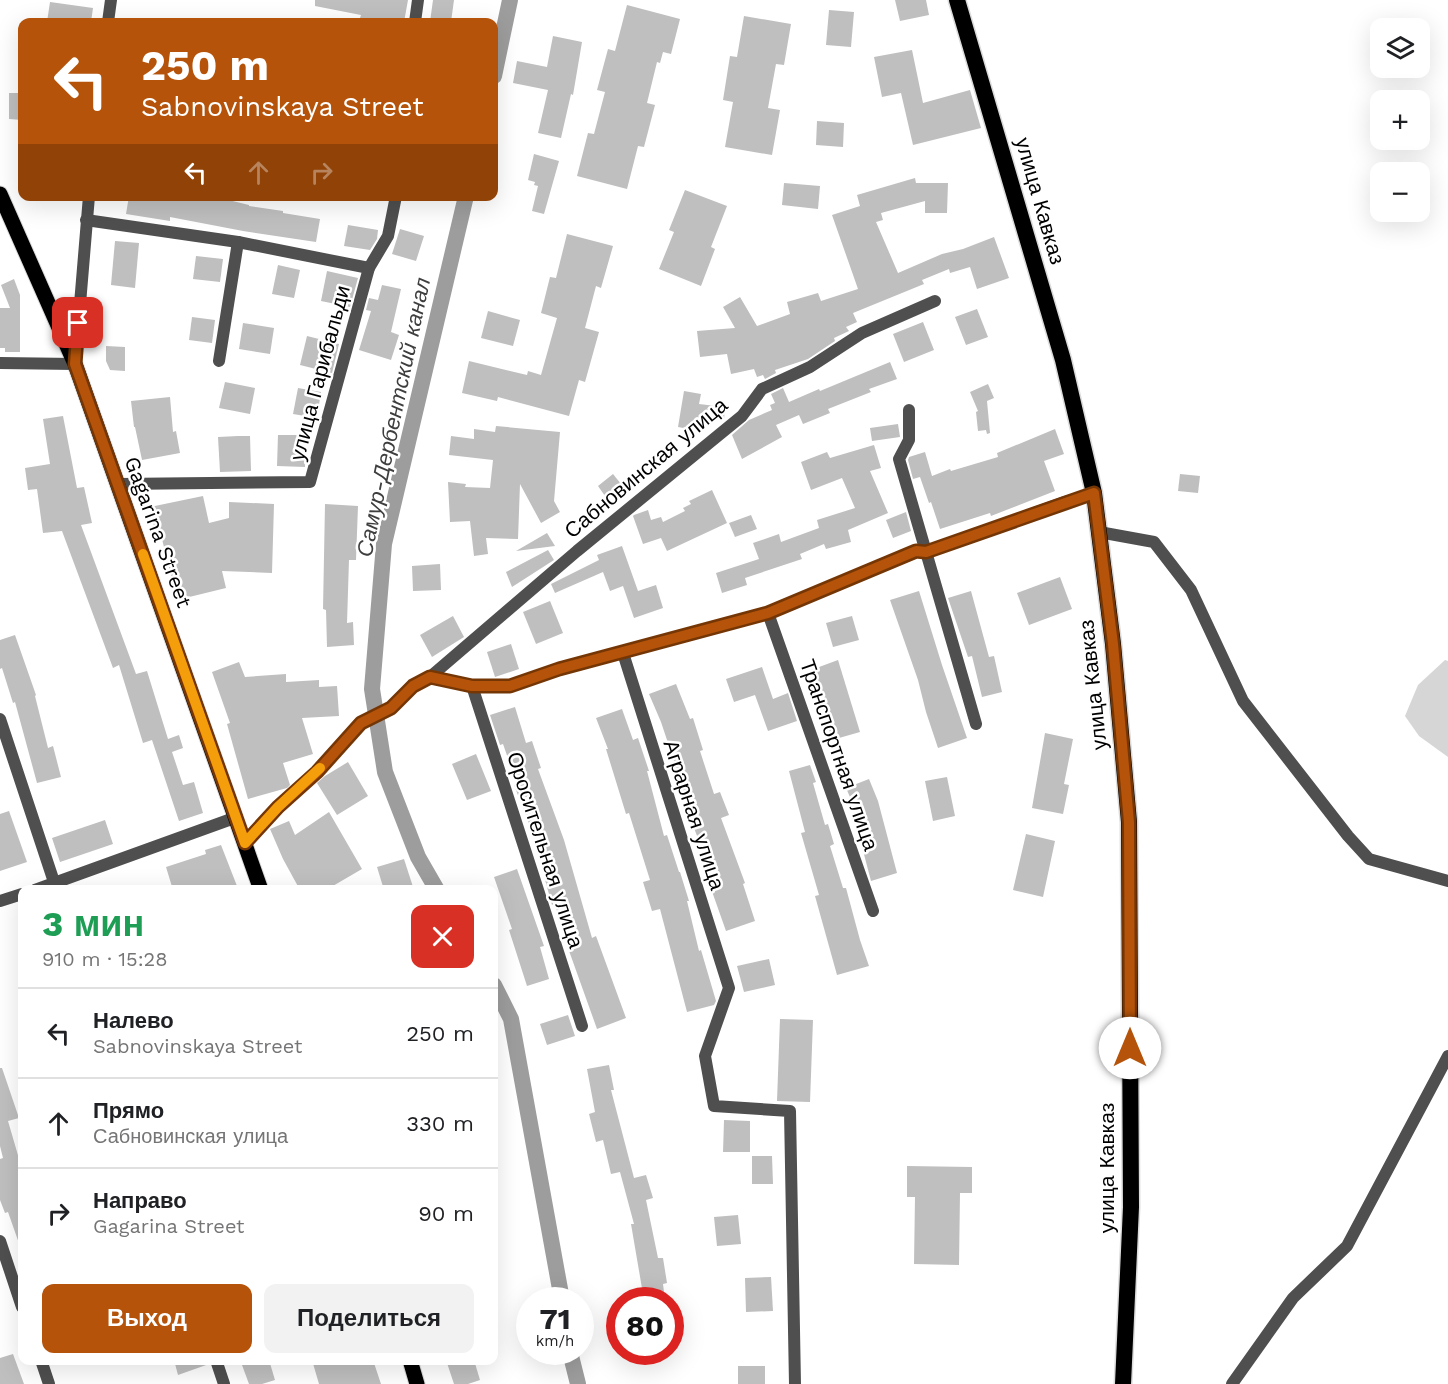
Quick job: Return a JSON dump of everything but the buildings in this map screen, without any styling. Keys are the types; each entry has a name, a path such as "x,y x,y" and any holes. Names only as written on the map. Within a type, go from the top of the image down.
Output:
{"highway":[{"name":"улица Кавказ","path":"957,0 1063,360 1094,493 1113,644 1129,822 1131,1207 1123,1384"}],"main road":[{"name":"Gagarina Street","path":"1,197 75,364 259,885"},
{"path":"411,1365 417,1384"}],"street":[{"path":"109,18 111,0"},
{"path":"416,18 418,0"},
{"path":"0,363 75,364 88,201"},
{"name":"улица Гарибальди","path":"118,484 310,482 369,268 388,236 395,201"},
{"path":"86,220 238,242 369,268"},
{"path":"219,361 238,242"},
{"name":"Сабновинская улица","path":"245,843 278,807 317,772 361,723 391,708 413,686 430,677 577,551 742,416 762,389 810,367 862,333 935,301"},
{"path":"909,410 909,440 899,459 976,724"},
{"path":"430,677 472,686 510,686 559,669 768,613 916,551 926,552 1094,493"},
{"path":"1099,532 1154,542 1191,590 1243,701 1291,765 1369,860 1448,880"},
{"name":"Транспортная улица","path":"768,613 873,911"},
{"name":"Аграрная улица","path":"623,653 729,988 705,1056 714,1106 790,1111 795,1384"},
{"name":"Оросительная улица","path":"472,686 582,1026"},
{"path":"0,719 56,885"},
{"path":"59,885 237,817"},
{"path":"0,902 18,895"},
{"path":"1232,1384 1293,1298 1347,1246 1448,1056"},
{"path":"0,1241 18,1295"},
{"path":"43,1365 49,1384"},
{"path":"218,1365 224,1384"}],"shaded area":[{"path":"1445,660 1448,661 1448,757 1419,736 1405,716 1418,685"}],"waterway":[{"name":"Самур-Дербентский канал","path":"498,57 510,0"},
{"name":"Самур-Дербентский канал","path":"434,885 418,857 385,772 372,689 384,544 465,201"},
{"name":"Самур-Дербентский канал","path":"498,993 511,1019 560,1287"},
{"name":"Самур-Дербентский канал","path":"573,1365 578,1384"}],"slow traffic":[{"path":"143,554 245,843 278,807 320,768"}],"route":[{"path":"78,323 75,364 245,843 278,807 317,772 335,749 361,723 391,708 413,686 430,677 472,686 510,686 559,669 768,613 916,551 926,552 1094,493 1113,644 1129,822 1130,1048"}]}
